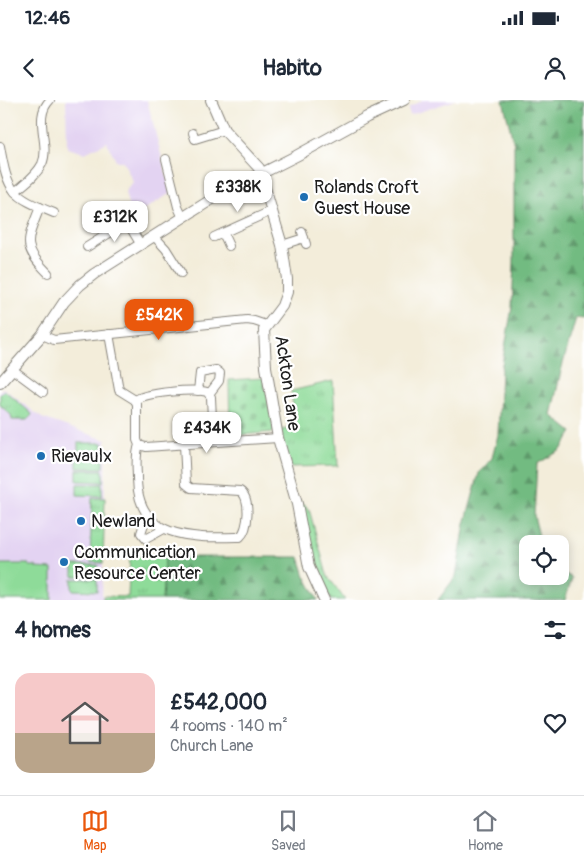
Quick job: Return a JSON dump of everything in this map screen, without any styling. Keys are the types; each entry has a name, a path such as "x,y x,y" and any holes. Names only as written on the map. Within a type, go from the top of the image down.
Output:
{"main road":[{"path":"211,100 224,130 253,159 262,173"},
{"path":"0,384 42,335 57,311 80,285 94,274 217,196 367,117 404,100"},
{"name":"Ackton Lane","path":"262,173 282,245 287,278 287,292 282,306 264,330 266,367 278,438 297,504 309,567 324,600"}],"street":[{"path":"15,192 37,172 43,162 41,120 45,104 50,100"},
{"path":"193,133 195,139 224,130"},
{"path":"0,146 6,180 15,192 24,200 54,213"},
{"path":"166,159 178,207 183,218"},
{"path":"40,208 30,232 28,244 33,258 43,272"},
{"path":"214,237 271,211"},
{"path":"87,247 127,222 141,245"},
{"path":"223,233 229,246"},
{"path":"154,236 166,249 181,273"},
{"path":"282,245 304,238"},
{"path":"42,335 54,340 184,328 236,320 254,320 266,325"},
{"path":"109,334 117,387 122,393 135,400 137,404 137,440 139,445 137,453 137,493 147,515 164,529 176,534 188,536 240,536 246,528 247,499 245,494 240,491 191,488 186,484 184,444"},
{"path":"12,369 43,392"},
{"path":"198,391 200,373 216,370 220,373 220,377 208,394"},
{"path":"135,400 145,395 207,392 211,397 213,442"},
{"path":"139,445 146,447 278,438"},
{"path":"147,515 141,533 146,539 164,529"}],"shaded area":[{"path":"66,100 147,100 171,193 131,218 125,192 133,182 123,161 116,161 107,142 85,153 67,148"},
{"path":"422,100 456,100 410,115 408,108"},
{"path":"3,388 42,418 106,440 102,600 0,600 0,391"}],"green space":[{"path":"503,100 584,100 584,319 576,318 551,415 572,432 561,450 537,464 534,516 539,535 519,535 519,585 569,585 569,576 572,578 565,600 438,600 456,576 465,524 479,473 492,458 498,435 501,370 512,307 514,145"},
{"path":"264,378 274,432 230,436 229,380"},
{"path":"333,381 338,466 289,467 279,430 296,428 291,391"},
{"path":"4,390 31,413 32,415 27,420 12,420 11,415 0,405 0,395"},
{"path":"78,443 103,443 103,454 78,454"},
{"path":"77,456 103,457 103,468 77,468"},
{"path":"77,470 103,470 103,482 77,481"},
{"path":"77,484 102,484 102,496 77,495"},
{"path":"92,498 105,498 103,563 90,562"},
{"path":"299,501 309,509 327,575 345,600 331,600 314,565"},
{"path":"130,556 165,557 162,600 103,600 103,596 128,597"},
{"path":"165,557 299,557 305,576 318,600 162,600"},
{"path":"0,564 29,564 29,566 36,566 36,568 52,569 52,600 0,600"},
{"path":"73,565 98,565 98,577 73,576"},
{"path":"72,579 97,579 97,591 72,590"}],"place":[{"name":"Rolands Croft Guest House","path":"304,197"},
{"name":"Rievaulx","path":"41,456"},
{"name":"Newland","path":"81,521"},
{"name":"Communication Resource Center","path":"64,562"}]}
